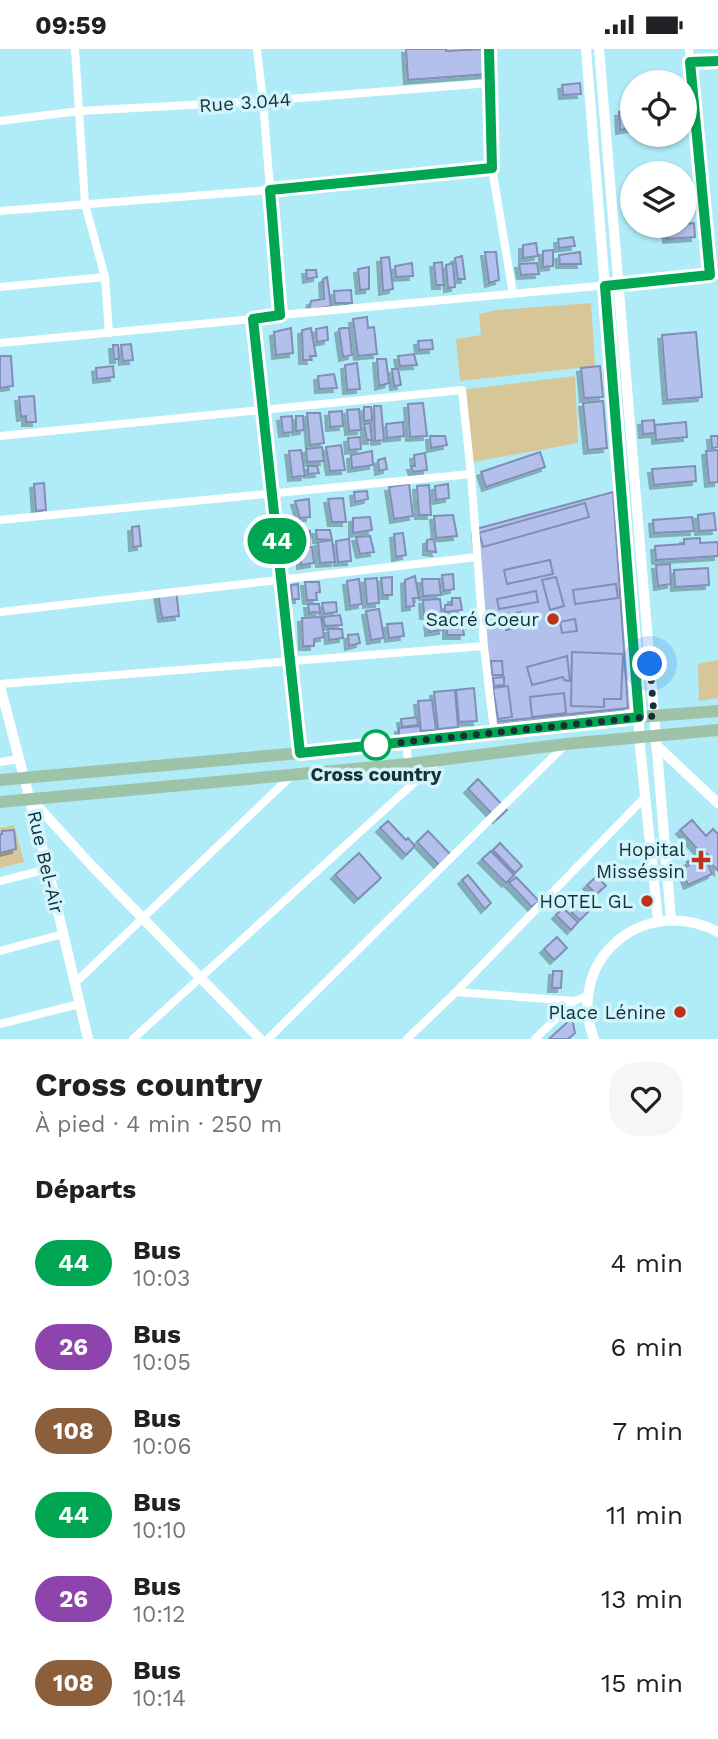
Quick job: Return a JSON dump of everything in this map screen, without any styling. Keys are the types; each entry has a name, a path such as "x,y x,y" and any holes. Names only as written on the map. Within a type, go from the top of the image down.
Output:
{"main road":[{"path":"586,49 639,737 658,921"},
{"path":"599,49 671,920"},
{"name":"Rue Bel-Air","path":"0,685 31,799 88,1039"},
{"path":"0,780 718,711"},
{"path":"0,802 408,764 639,737 655,740 718,730"},
{"path":"655,740 718,803"},
{"path":"31,799 92,866 260,1039"},
{"path":"594,1039 588,1016 588,996 595,970 610,948 631,931 658,921 694,922 718,932"}],"street":[{"path":"75,49 85,204 105,277 109,333"},
{"path":"257,49 280,315"},
{"path":"489,49 492,168 513,295"},
{"path":"0,343 714,275 689,49"},
{"path":"690,62 718,61"},
{"name":"Rue 3.044","path":"0,121 79,111 263,101 490,83"},
{"path":"0,211 270,190 492,168"},
{"path":"0,287 105,277"},
{"path":"253,319 300,753"},
{"path":"0,436 462,390 494,733"},
{"path":"0,520 471,474"},
{"path":"0,612 477,557"},
{"path":"0,685 484,646"},
{"path":"406,741 411,786"},
{"path":"268,1039 566,744"},
{"path":"0,762 19,759"},
{"path":"133,1039 440,760"},
{"path":"74,984 292,774"},
{"path":"407,1039 645,797"},
{"path":"0,881 48,869"},
{"path":"0,951 63,934"},
{"path":"456,992 574,1001 588,996"},
{"path":"535,1039 574,1001"},
{"path":"0,1024 79,1004"}],"shaded area":[{"path":"591,303 595,366 460,381 456,339 481,335 479,314 497,310"},
{"path":"575,376 578,443 473,462 462,390"},
{"path":"718,660 718,698 699,701 698,664"},
{"path":"14,825 24,862 0,868 0,828"}],"building":[{"path":"406,49 485,49 487,74 408,80"},
{"path":"580,83 581,94 563,95 562,85"},
{"path":"573,237 575,246 559,248 558,239"},
{"path":"536,243 538,256 523,258 523,245"},
{"path":"553,250 553,266 543,267 543,251"},
{"path":"485,252 496,252 499,280 489,283"},
{"path":"580,252 581,264 560,264 559,255"},
{"path":"462,256 465,279 458,279 455,258"},
{"path":"389,257 393,289 383,291 381,258"},
{"path":"442,262 444,285 436,285 434,263"},
{"path":"412,263 413,276 396,277 395,266"},
{"path":"453,263 455,287 448,288 446,265"},
{"path":"537,263 539,274 521,275 519,264"},
{"path":"369,267 369,289 360,290 358,269"},
{"path":"306,270 316,270 317,277 307,279"},
{"path":"327,277 331,306 309,310 311,301 324,299 323,279"},
{"path":"351,290 352,303 335,303 334,291"},
{"path":"367,317 368,328 374,327 377,354 358,356 353,319"},
{"path":"327,327 328,340 317,342 316,329"},
{"path":"291,328 293,353 276,355 274,332"},
{"path":"311,328 316,356 310,356 311,360 303,360 302,330"},
{"path":"349,328 352,355 343,357 339,329"},
{"path":"696,332 702,397 667,400 662,335"},
{"path":"432,340 433,349 419,350 418,341"},
{"path":"131,344 133,360 123,361 121,345"},
{"path":"113,345 118,345 119,359 114,359"},
{"path":"414,354 417,365 400,366 398,356"},
{"path":"0,356 11,356 13,386 0,388"},
{"path":"377,359 386,359 389,383 379,386"},
{"path":"357,363 360,389 347,390 345,365"},
{"path":"113,366 114,377 97,379 96,368"},
{"path":"600,366 603,397 584,398 581,368"},
{"path":"392,369 398,369 401,385 394,386"},
{"path":"334,374 337,388 319,389 318,376"},
{"path":"34,396 36,422 26,422 26,416 21,417 19,397"},
{"path":"603,401 607,448 588,450 583,403"},
{"path":"423,403 427,436 410,437 408,404"},
{"path":"374,406 381,406 384,440 375,441"},
{"path":"364,407 371,407 372,420 364,421"},
{"path":"359,409 361,430 349,431 347,410"},
{"path":"342,411 343,426 330,427 329,412"},
{"path":"307,413 320,413 324,443 310,445"},
{"path":"292,416 293,432 283,433 281,417"},
{"path":"296,416 303,416 304,430 296,431"},
{"path":"654,420 655,433 643,434 642,421"},
{"path":"403,422 404,436 387,438 386,424"},
{"path":"686,422 687,437 656,440 655,425"},
{"path":"370,423 372,440 367,440 364,424"},
{"path":"430,436 445,436 447,445 431,448"},
{"path":"711,436 718,436 718,447 712,448"},
{"path":"360,437 361,449 349,450 348,438"},
{"path":"341,445 345,470 330,471 326,447"},
{"path":"322,447 324,461 307,462 306,449"},
{"path":"301,450 305,476 292,477 289,451"},
{"path":"718,450 718,482 709,483 706,451"},
{"path":"372,451 373,465 352,468 351,455"},
{"path":"540,452 545,467 486,487 481,472"},
{"path":"425,453 427,470 413,472 411,466 415,466 414,455"},
{"path":"385,458 387,469 379,471 378,460"},
{"path":"308,466 317,466 319,473 308,474"},
{"path":"695,466 696,481 654,485 652,469"},
{"path":"44,483 46,510 36,511 34,484"},
{"path":"409,484 413,516 394,519 389,487"},
{"path":"448,484 449,498 436,500 435,486"},
{"path":"429,485 431,515 419,515 417,486"},
{"path":"367,491 368,499 355,502 354,492"},
{"name":"Sacré Coeur","path":"613,492 628,708 494,722 476,529"},
{"path":"343,498 346,522 332,522 328,499"},
{"path":"309,499 310,517 300,518 295,501"},
{"path":"585,503 589,517 483,547 479,533"},
{"path":"714,513 716,530 699,531 698,515"},
{"path":"453,515 457,536 436,538 434,516"},
{"path":"370,517 372,530 353,533 353,518"},
{"path":"692,517 694,531 654,533 653,520"},
{"path":"139,526 141,546 133,547 132,527"},
{"path":"316,530 330,530 332,540 317,539"},
{"path":"310,531 310,544 294,544 294,533"},
{"path":"403,533 406,555 396,557 394,534"},
{"path":"370,536 374,552 360,554 356,537"},
{"path":"700,538 700,543 718,542 718,556 656,560 655,546 684,544 684,539"},
{"path":"349,539 351,561 338,562 336,541"},
{"path":"332,540 335,562 320,563 318,542"},
{"path":"427,540 434,540 436,552 427,551"},
{"path":"301,547 312,547 314,563 301,565"},
{"path":"550,560 553,574 507,584 504,570"},
{"path":"670,564 671,584 658,586 656,565"},
{"path":"708,568 709,585 675,587 674,570"},
{"path":"453,574 454,589 444,591 442,575"},
{"path":"415,576 419,598 413,598 414,606 406,607 405,580"},
{"path":"392,577 392,595 383,595 381,578"},
{"path":"556,577 564,606 550,610 542,580"},
{"path":"377,578 379,603 367,604 365,579"},
{"path":"359,579 362,604 350,606 347,581"},
{"path":"422,579 439,579 441,595 423,596"},
{"path":"305,582 319,582 317,600 307,600"},
{"path":"298,584 299,599 292,599 291,585"},
{"path":"616,584 618,598 575,604 573,590"},
{"path":"176,589 179,616 162,618 158,594"},
{"path":"536,591 538,602 499,609 497,599"},
{"path":"452,598 460,598 462,610 445,612 445,605 452,605"},
{"path":"440,599 442,614 424,615 423,600"},
{"path":"336,602 337,612 324,614 322,603"},
{"path":"308,604 319,604 320,613 309,613"},
{"path":"379,609 384,638 371,640 366,611"},
{"path":"521,612 524,626 506,630 502,616"},
{"path":"340,615 342,625 325,626 323,617"},
{"path":"321,617 324,637 314,639 314,646 303,646 302,618"},
{"path":"442,618 443,630 429,632 428,619"},
{"path":"575,619 577,631 562,633 560,622"},
{"path":"447,622 453,622 453,629 463,628 464,635 447,635"},
{"path":"402,623 404,636 389,638 387,624"},
{"path":"328,629 342,629 343,638 329,640"},
{"path":"358,634 360,643 349,646 348,635"},
{"path":"572,652 623,654 621,699 604,699 604,707 571,706"},
{"path":"567,656 570,681 564,680 563,677 532,685 527,667"},
{"path":"491,661 502,661 503,675 492,675"},
{"path":"504,677 504,685 494,686 493,678"},
{"path":"508,686 512,717 498,719 493,688"},
{"path":"474,688 477,721 459,722 456,690"},
{"path":"455,690 458,727 438,729 434,692"},
{"path":"564,693 566,713 532,717 530,697"},
{"path":"432,700 436,730 421,731 418,701"},
{"path":"417,717 418,725 402,727 401,719"},
{"path":"420,726 421,734 399,736 399,728"},
{"path":"478,779 507,810 497,819 468,789"},
{"path":"692,820 706,836 713,829 718,834 718,871 708,860 711,858 702,849 699,851 680,830"},
{"path":"388,821 415,846 406,855 380,828"},
{"path":"14,830 16,849 0,853 0,834 2,831"},
{"path":"428,831 452,856 441,867 417,842"},
{"path":"500,843 522,866 515,873 493,850"},
{"path":"491,851 514,875 506,883 482,859"},
{"path":"359,853 381,878 358,899 335,875"},
{"path":"704,855 712,874 688,885 681,869 689,865 687,862"},
{"path":"468,875 491,903 485,909 462,880"},
{"path":"597,876 606,886 596,894 587,885"},
{"path":"516,877 539,901 532,907 509,883"},
{"path":"580,903 589,911 580,920 572,913"},
{"path":"563,908 578,922 571,930 556,915"},
{"path":"557,937 567,948 554,960 544,949"},
{"path":"553,971 562,971 561,988 552,988"},
{"path":"572,1018 575,1033 568,1039 549,1039"}],"bus line":[{"name":"44","path":"489,49 492,168 270,190 280,315 253,319 300,753 639,717 605,286 710,275 690,62 718,61"}],"place":[{"name":"Sacré Coeur","path":"553,619"},
{"name":"Cross country","path":"376,745"},
{"name":"Hopital Misséssin","path":"701,860"},
{"name":"HOTEL GL","path":"647,901"},
{"name":"Place Lénine","path":"680,1012"}],"route":[{"path":"376,745 654,716 650,664"}]}
